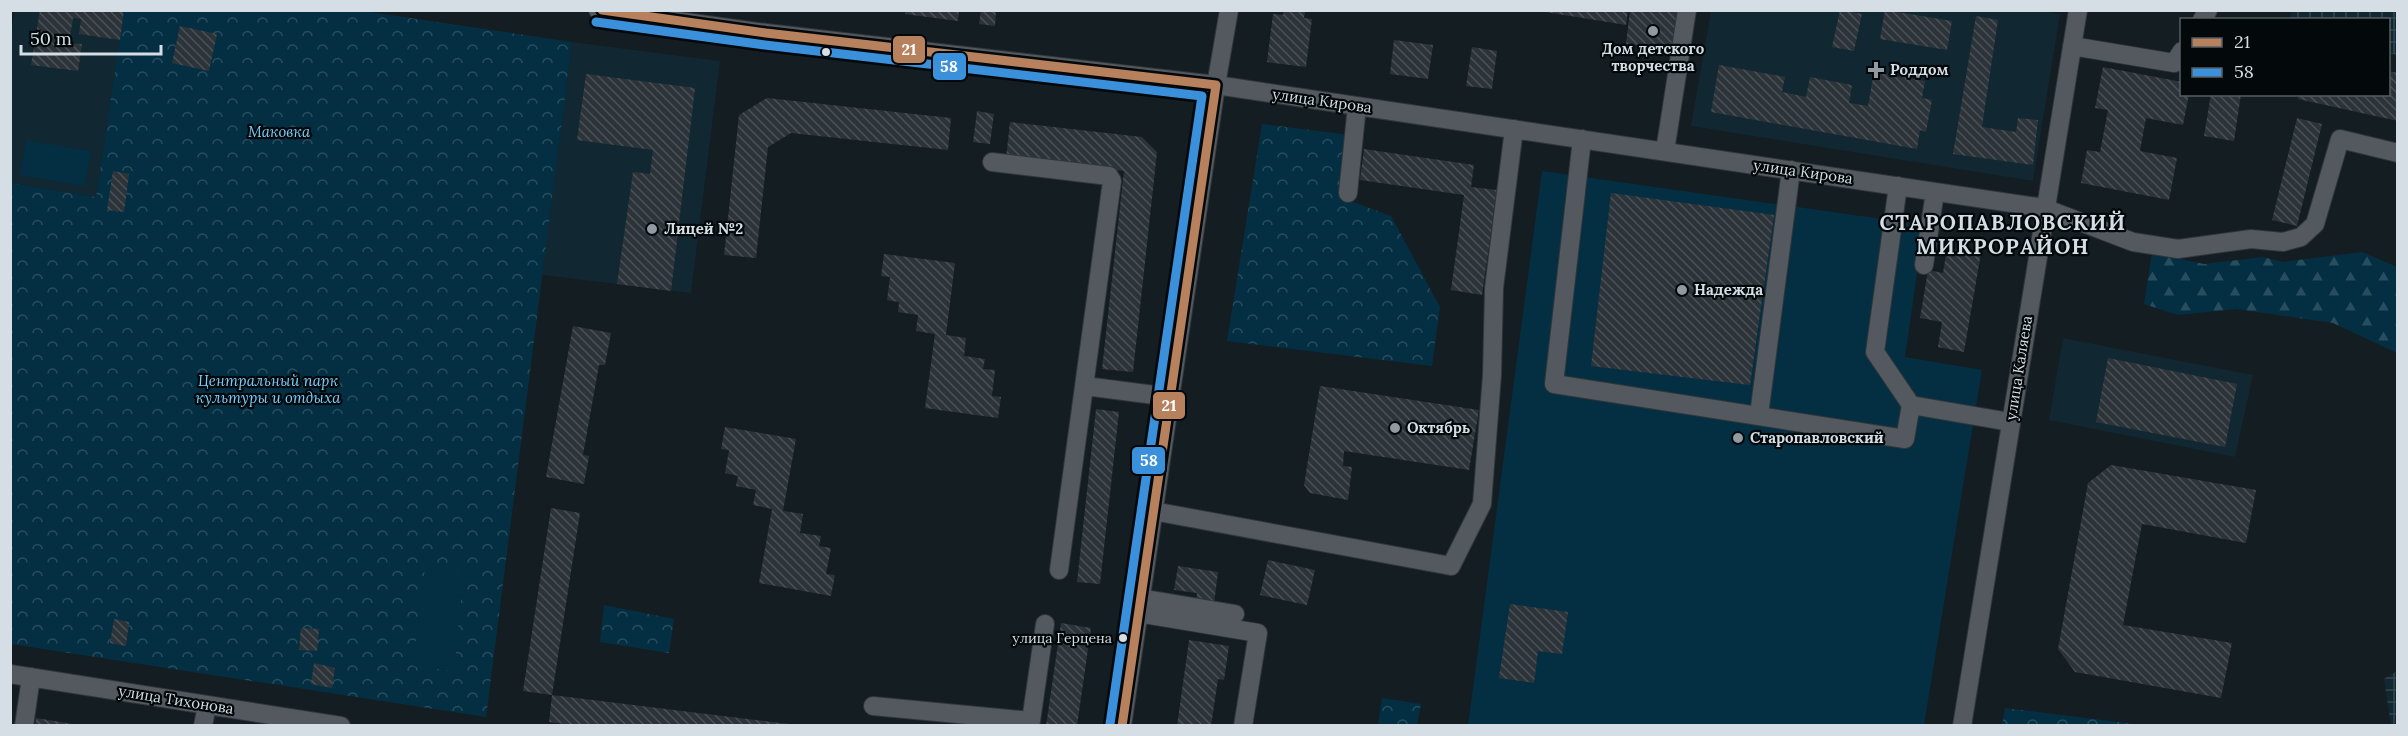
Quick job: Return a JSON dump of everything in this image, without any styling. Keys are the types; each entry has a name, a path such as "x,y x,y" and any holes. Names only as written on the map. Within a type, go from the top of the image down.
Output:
{"street":[{"name":"улица Кирова","path":"598,10 766,33 1216,85 2044,208 2133,242 2178,249 2251,238 2283,242 2301,237 2315,224 2340,139 2397,153"},
{"path":"1122,726 1229,10"},
{"path":"1665,151 1687,10"},
{"name":"улица Каляева","path":"1962,726 2044,208 2078,10"},
{"path":"2072,45 2174,63 2180,53"},
{"path":"1348,194 1357,106"},
{"path":"1153,511 1451,566 1482,504 1492,375 1494,288 1514,129"},
{"path":"1582,139 1554,384 1905,439 1911,405 1875,352 1898,186"},
{"path":"992,162 1112,178 1059,570"},
{"path":"1759,415 1791,170"},
{"path":"1924,265 1935,192"},
{"path":"1085,386 1170,397"},
{"path":"1911,405 2010,422"},
{"path":"1139,606 1235,614"},
{"path":"1139,606 1258,633 1243,726"},
{"path":"873,706 1031,721 1045,624"},
{"name":"улица Тихонова","path":"10,674 341,726"},
{"path":"24,726 32,677"},
{"path":"203,726 207,705"}],"shaded area":[{"name":"Роддом","path":"2037,10 2060,14 2033,181 1691,126 1711,11"},
{"path":"15,11 124,11 96,197 11,183 10,38"},
{"path":"2292,11 2397,11 2397,55 2390,53 2390,18 2290,18"},
{"path":"572,42 720,61 691,293 542,275"},
{"path":"2063,338 2253,375 2235,457 2049,420"},
{"path":"2397,671 2397,725 2391,725 2384,679"}],"green space":[{"name":"Центральный парк культуры и отдыха","path":"356,10 572,42 486,717 11,644 11,183 96,197 124,11"},
{"path":"1262,124 1350,135 1340,197 1391,216 1440,307 1432,366 1227,341"},
{"path":"26,140 91,151 85,186 20,175"},
{"name":"Старопавловский","path":"1542,171 1924,225 1905,357 1982,370 1924,725 1468,726"},
{"path":"2362,252 2397,267 2397,353 2333,323 2236,309 2178,315 2144,304 2152,253 2204,264 2263,257 2283,262"},
{"path":"425,569 464,571 454,671 413,666"},
{"path":"604,605 674,619 669,653 600,642"},
{"path":"1382,698 1421,704 1417,725 1378,725"},
{"path":"2005,708 2142,725 2002,725"}],"building":[{"path":"40,10 124,10 120,40 79,34 81,19 73,18 69,43 82,44 78,71 31,65"},
{"path":"905,10 959,10 958,21 905,14"},
{"path":"981,10 996,10 995,26 979,24"},
{"path":"1284,10 1305,12 1304,18 1312,19 1306,67 1267,62 1273,14 1283,15"},
{"path":"1533,10 1628,10 1626,25"},
{"path":"1630,10 1678,10 1672,50 1626,44"},
{"path":"1840,10 1862,14 1854,51 1832,47"},
{"path":"1885,10 1952,21 1947,50 1880,39"},
{"path":"1976,16 1998,20 1982,127 2016,132 2018,118 2038,120 2033,165 1953,154"},
{"path":"180,26 217,34 209,71 172,63"},
{"path":"1394,40 1433,45 1428,79 1390,74"},
{"path":"1472,47 1497,51 1492,89 1466,86"},
{"path":"1719,65 1785,77 1782,92 1806,97 1810,77 1852,85 1849,103 1868,106 1874,72 1925,81 1922,98 1932,100 1926,132 1920,130 1917,149 1711,112"},
{"path":"2103,67 2180,82 2180,96 2189,96 2183,125 2146,118 2140,151 2177,158 2169,200 2081,183 2087,150 2100,152 2108,110 2095,108"},
{"path":"2390,71 2398,73 2398,121 2298,99 2299,96 2390,96"},
{"name":"Лицей №2","path":"586,74 695,88 671,291 617,284 633,172 650,174 653,150 577,140"},
{"path":"2211,96 2241,96 2234,141 2204,136"},
{"path":"767,98 951,118 948,150 791,133 768,147 756,258 724,255 739,115"},
{"path":"977,111 994,114 990,144 973,142"},
{"path":"2297,118 2322,124 2297,226 2272,220"},
{"path":"1010,122 1142,137 1157,152 1133,372 1102,369 1124,171 1006,158"},
{"path":"1364,149 1474,165 1471,187 1497,190 1482,295 1451,290 1464,195 1360,180"},
{"path":"113,171 129,174 124,212 107,210"},
{"name":"Надежда","path":"1611,193 1774,215 1750,385 1591,366"},
{"path":"1947,248 1981,253 1964,352 1938,347 1942,322 1920,318 1928,270 1943,273"},
{"path":"884,254 955,263 946,335 966,338 964,356 985,359 983,369 995,370 992,396 1001,397 998,418 925,408 935,334 916,331 918,315 898,312 899,302 887,300 890,277 881,276"},
{"path":"573,326 611,333 605,365 599,365 583,455 589,456 584,484 546,477"},
{"path":"2108,358 2237,384 2225,447 2096,422"},
{"name":"Октябрь","path":"1320,386 1479,410 1469,470 1344,451 1343,466 1352,467 1348,500 1310,493 1304,485"},
{"path":"1096,409 1119,412 1100,584 1077,582"},
{"path":"725,427 796,439 783,511 803,514 800,533 821,536 819,546 831,548 826,574 835,575 831,596 759,583 772,509 753,505 756,490 736,486 738,476 725,473 729,450 721,449"},
{"path":"2111,465 2256,490 2246,543 2142,524 2123,625 2232,643 2221,698 2075,672 2058,649 2088,483"},
{"path":"551,508 580,513 552,695 523,691"},
{"path":"1268,560 1315,570 1307,605 1260,595"},
{"path":"1178,566 1218,572 1214,604 1196,602 1197,593 1174,590"},
{"path":"1510,604 1568,612 1562,654 1538,651 1534,683 1499,678"},
{"path":"114,619 129,622 126,646 110,643"},
{"path":"1061,623 1091,628 1077,726 1046,726"},
{"path":"301,628 319,629 317,651 299,650"},
{"path":"1189,640 1229,646 1224,680 1218,679 1211,726 1177,726"},
{"path":"314,663 335,668 332,688 311,684"},
{"path":"552,695 789,724 789,726 579,726 549,722"},
{"path":"36,718 73,724 72,726 35,726"}],"transit line":[{"name":"21","path":"602,10 766,33 1216,85"},
{"name":"58","path":"596,22 765,45 1202,96 1110,724"},
{"name":"21","path":"1122,726 1216,85"}],"place":[{"name":"Дом детского творчества","path":"1653,31"},
{"name":"Роддом","path":"1876,70"},
{"name":"Лицей №2","path":"652,229"},
{"name":"Надежда","path":"1682,290"},
{"name":"Октябрь","path":"1395,428"},
{"name":"Старопавловский","path":"1738,438"},
{"name":"улица Герцена","path":"1123,638"}],"district":[{"name":"СТАРОПАВЛОВСКИЙ МИКРОРАЙОН","path":"2003,235"}],"park label":[{"name":"Маковка","path":"279,132"}]}
